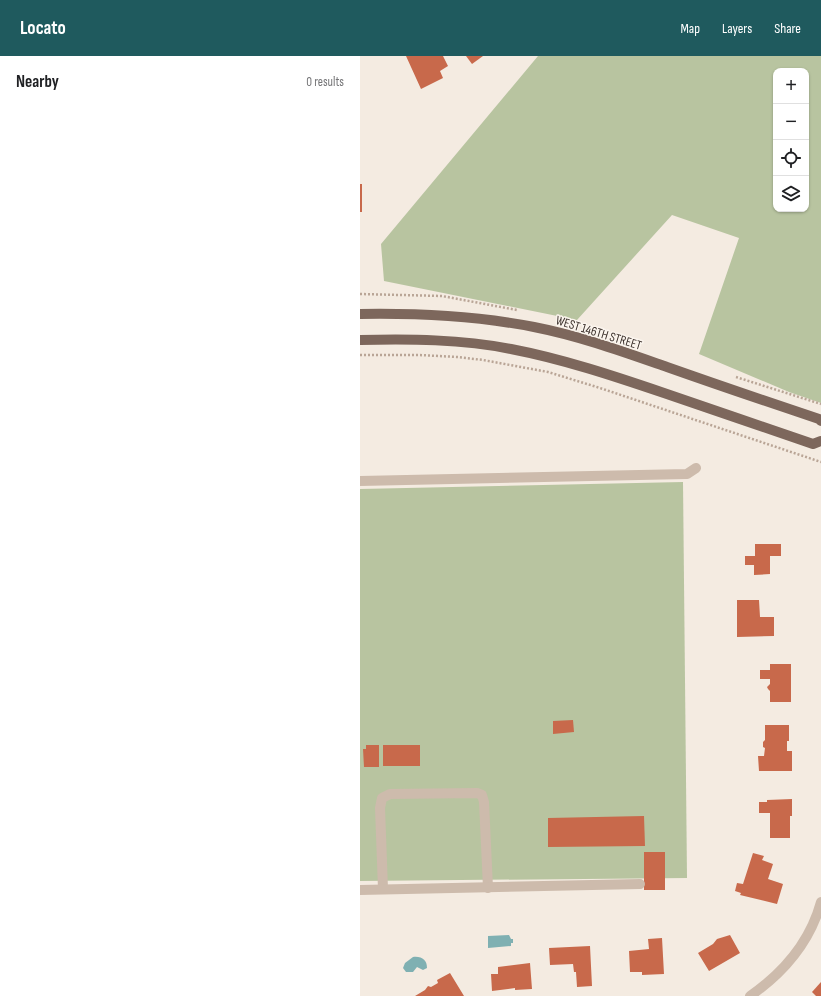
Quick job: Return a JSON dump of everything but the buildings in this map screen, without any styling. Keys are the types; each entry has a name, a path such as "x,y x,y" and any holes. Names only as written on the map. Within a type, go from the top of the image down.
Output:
{"main road":[{"name":"WEST 146TH STREET","path":"360,314 458,316 509,323 560,333 617,350 819,419 821,421"},
{"path":"360,340 412,339 458,342 509,348 589,368 813,444 821,441"}],"street":[{"path":"360,481 687,474 696,468"},
{"path":"383,889 380,808 382,798 390,794 477,793 482,796 484,802 488,888"},
{"path":"360,890 640,884"},
{"path":"750,996 768,983 799,949 818,913 821,902"}],"path":[{"path":"360,355 419,355 451,357 483,360 548,372 821,462"}],"green space":[{"path":"538,56 821,56 821,403 789,392 699,354 739,238 672,215 577,320 384,281 381,244"},
{"path":"683,482 687,878 360,881 360,489"}],"water":[{"path":"509,935 511,939 513,939 511,946 488,948 488,936"},
{"path":"413,957 423,959 427,968 423,970 417,967 413,972 406,972 403,968 405,963"}]}
